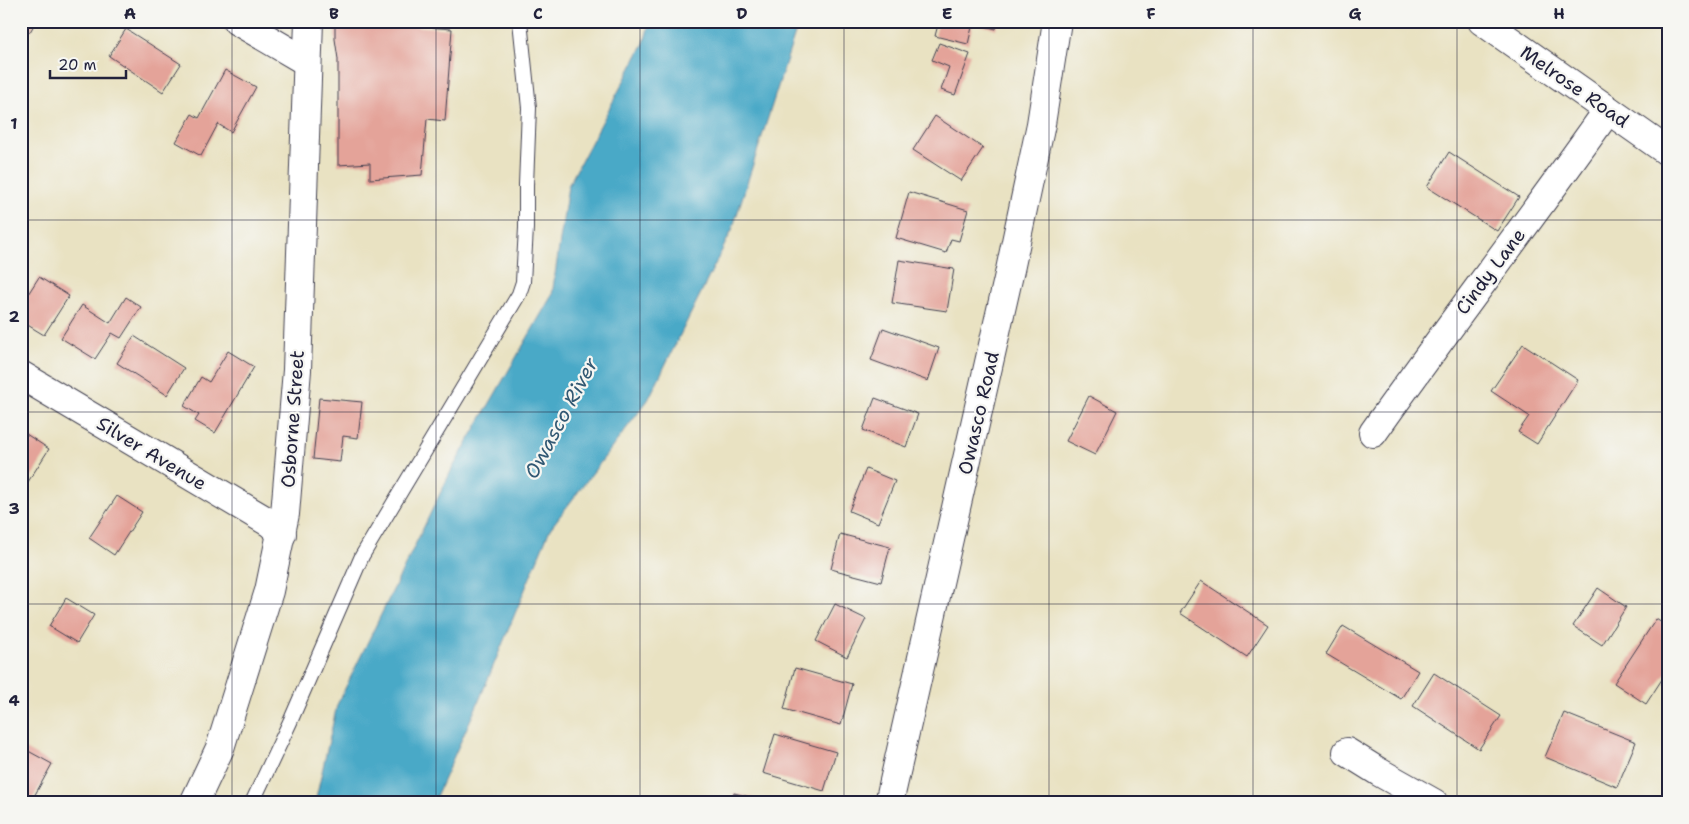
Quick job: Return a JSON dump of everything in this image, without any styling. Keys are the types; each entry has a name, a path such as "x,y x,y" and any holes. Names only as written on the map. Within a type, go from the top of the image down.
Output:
{"street":[{"path":"237,21 307,62"},
{"name":"Osborne Street","path":"194,803 220,748 269,591 285,514 297,370 309,21"},
{"name":"Owasco Road","path":"889,803 1012,260 1041,124 1057,21"},
{"name":"Melrose Road","path":"1482,21 1668,152"},
{"name":"Cindy Lane","path":"1372,433 1431,350 1553,188 1608,110"},
{"name":"Silver Avenue","path":"21,375 270,523 282,534"},
{"path":"1347,752 1434,803"}],"lane":[{"path":"252,803 290,722 362,556 519,294 523,282 526,228 528,108 520,21"}],"water":[{"name":"Owasco River","path":"650,21 799,21 732,230 648,400 550,529 478,703 433,803 315,803 337,705 452,469 552,295 568,186 644,43"}],"building":[{"path":"21,21 36,21 30,32 21,27"},
{"path":"335,21 398,21 398,25 452,29 445,121 427,119 422,175 370,179 370,163 338,165 338,59"},
{"path":"939,21 998,21 996,29 973,23 968,44 935,36"},
{"path":"126,29 181,64 163,92 109,56"},
{"path":"939,43 970,54 955,95 941,90 949,67 932,60"},
{"path":"225,70 256,87 231,132 218,124 201,156 176,142 192,114 199,118"},
{"path":"935,116 983,148 961,181 913,150"},
{"path":"1449,152 1519,197 1497,231 1427,187"},
{"path":"909,192 968,210 959,241 951,239 946,253 896,238"},
{"path":"899,260 954,269 947,311 892,303"},
{"path":"39,277 69,296 44,335 21,321 21,305"},
{"path":"126,297 141,307 121,338 112,333 95,359 61,338 82,305 110,323"},
{"path":"883,328 939,348 928,381 871,360"},
{"path":"134,336 184,368 167,395 117,363"},
{"path":"1523,344 1578,380 1537,444 1518,432 1529,416 1491,391"},
{"path":"228,351 254,367 215,433 195,421 199,415 184,406 201,377 209,382"},
{"path":"1089,396 1117,411 1095,455 1066,441"},
{"path":"319,398 362,402 358,438 343,436 340,462 313,459"},
{"path":"875,398 918,414 906,447 863,430"},
{"path":"23,432 49,449 26,485 21,482 21,436"},
{"path":"866,469 895,481 878,523 849,511"},
{"path":"117,496 142,512 114,555 89,538"},
{"path":"840,534 890,547 881,582 831,569"},
{"path":"1201,581 1268,625 1247,657 1180,613"},
{"path":"1598,588 1626,607 1602,645 1573,626"},
{"path":"66,598 94,615 77,643 49,626"},
{"path":"835,604 866,619 847,657 816,641"},
{"path":"1656,619 1668,627 1668,670 1646,704 1614,683"},
{"path":"1343,626 1418,671 1401,699 1326,654"},
{"path":"795,668 852,684 841,725 784,709"},
{"path":"1434,673 1501,716 1479,749 1413,706"},
{"path":"1564,713 1636,742 1617,787 1545,757"},
{"path":"775,734 836,752 824,791 763,773"},
{"path":"21,747 52,764 32,800 21,794"},
{"path":"734,793 769,802 769,803 732,803"}]}
